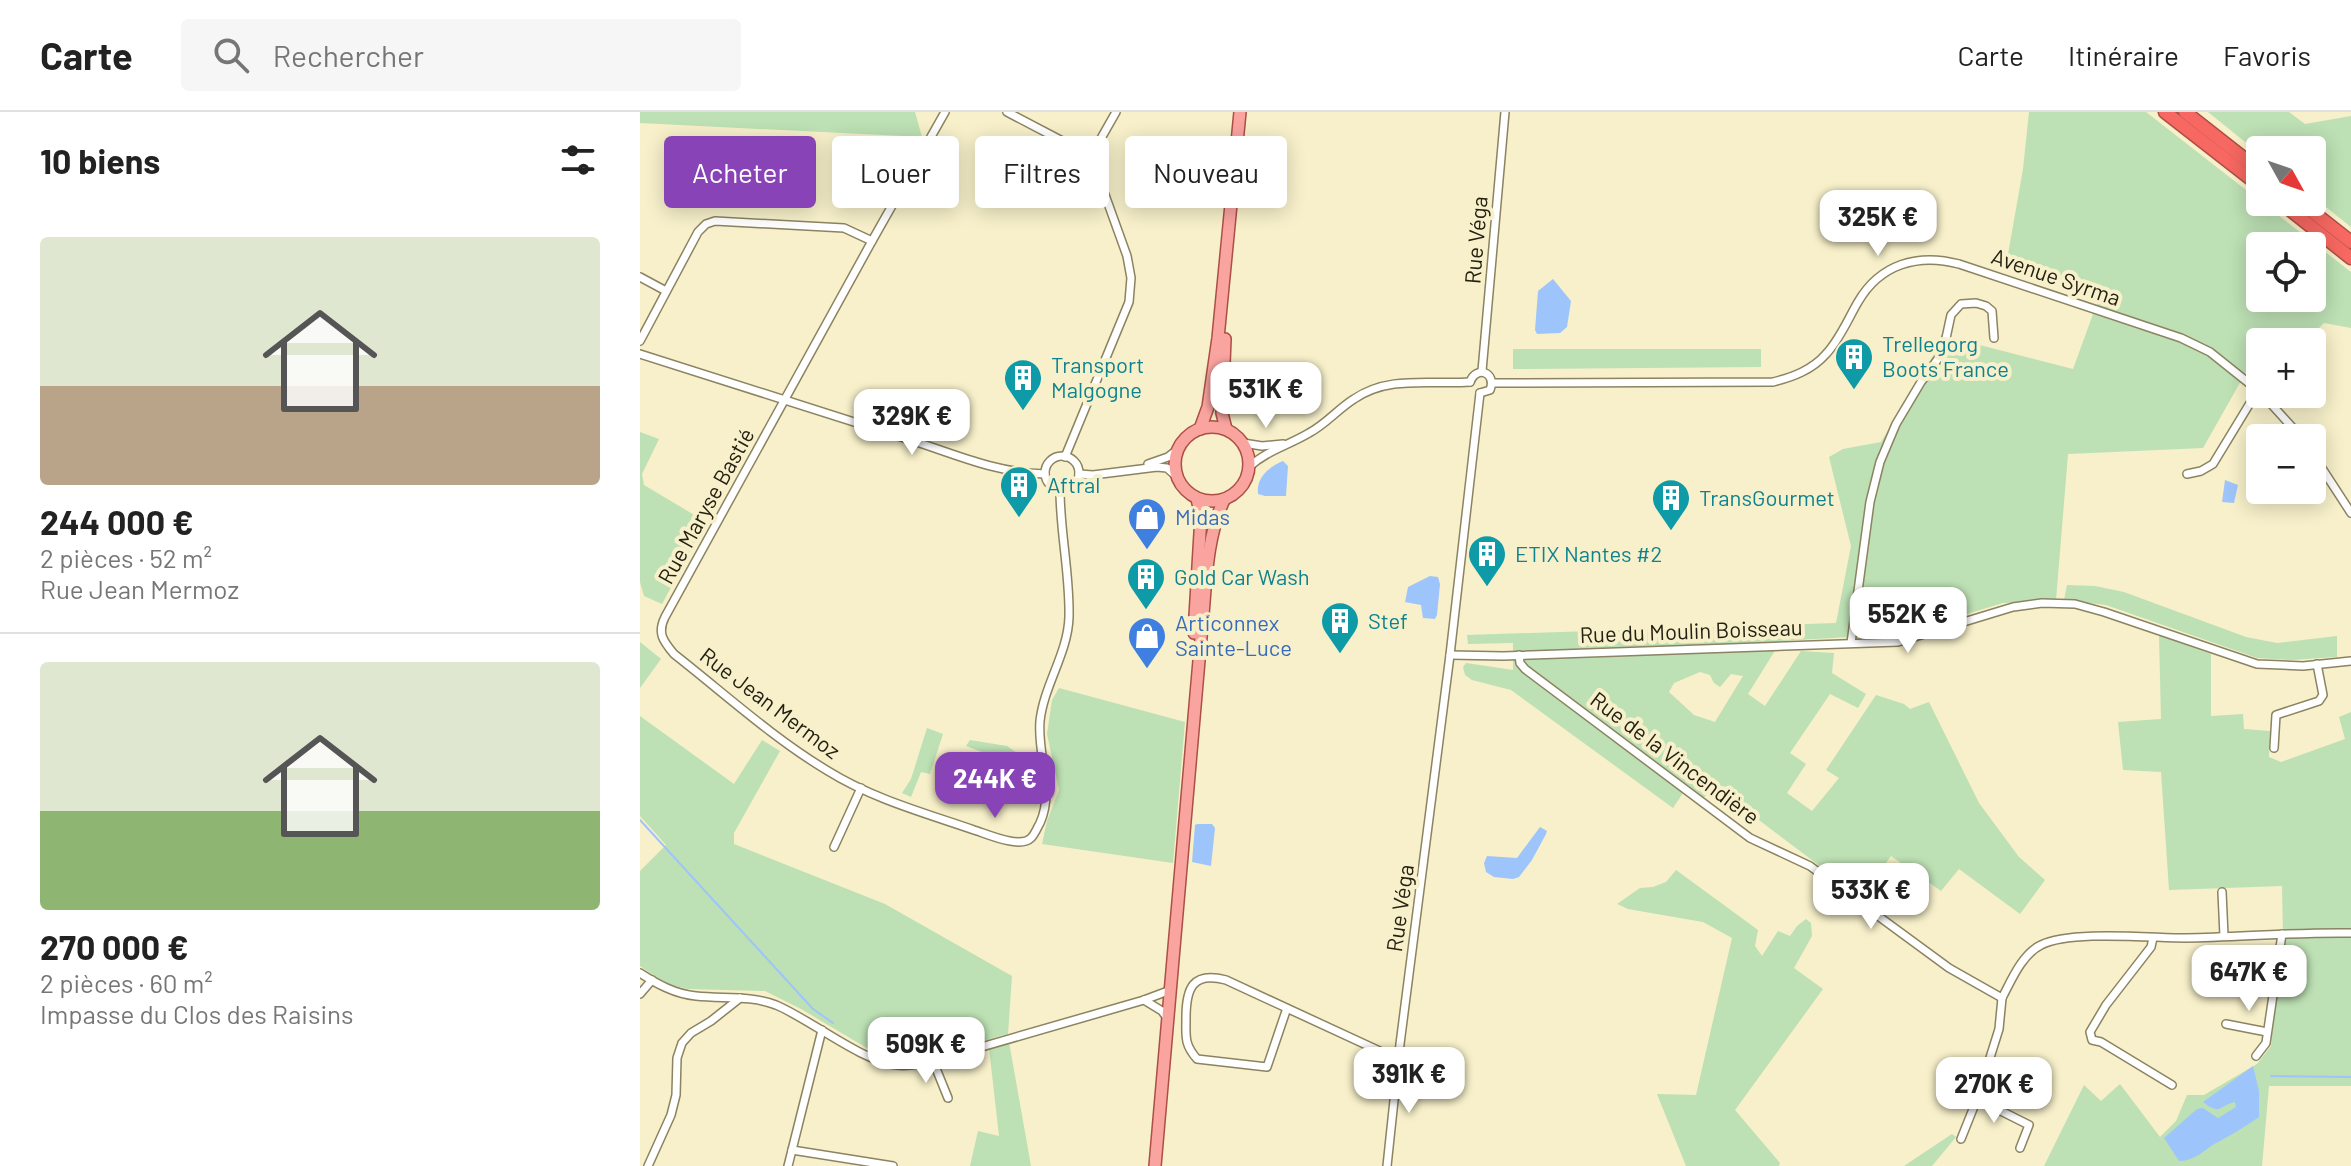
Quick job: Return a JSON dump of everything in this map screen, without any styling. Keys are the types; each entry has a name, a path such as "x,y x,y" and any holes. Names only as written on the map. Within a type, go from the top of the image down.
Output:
{"highway":[{"path":"2165,112 2246,175"},
{"path":"2185,112 2246,160"},
{"path":"2298,216 2351,258"},
{"path":"2318,216 2351,242"}],"main road":[{"path":"1200,429 1206,416 1213,374 1240,112"},
{"path":"1226,429 1222,413 1222,387 1231,210"},
{"path":"1200,429 1226,429 1243,443 1247,452 1249,467 1245,480 1240,489 1224,500 1208,502 1197,499 1188,493 1175,475 1177,450 1186,437 1200,429"},
{"path":"1189,765 1189,703 1201,516 1197,499"},
{"path":"1155,1166 1168,991 1210,545 1217,514 1224,500"}],"street":[{"name":"Rue Maryse Bastié","path":"660,630 671,605 945,112"},
{"path":"1007,112 1053,136"},
{"path":"1102,136 1116,112"},
{"name":"Rue Véga","path":"1482,371 1505,112"},
{"path":"1065,457 1129,302 1131,278 1127,256 1109,206"},
{"path":"640,341 698,232 710,222 844,228 872,241"},
{"name":"Avenue Syrma","path":"1492,383 1773,382 1800,374 1825,356 1864,292 1876,279 1900,264 1929,259 1959,264 2181,338 2210,352 2246,381"},
{"path":"640,277 666,291"},
{"path":"1851,643 1870,502 1880,462 1896,424 1943,352 1951,315 1961,304 1976,303 1992,311 1994,338"},
{"path":"640,354 976,463 1014,473 1045,474"},
{"path":"1482,371 1490,376 1492,383 1490,390 1480,393 1472,388 1470,382 1472,376 1482,371"},
{"path":"1249,467 1262,456 1317,429 1352,400 1380,386 1470,382"},
{"name":"Rue Véga","path":"1387,1166 1480,393"},
{"path":"2187,474 2213,464 2250,408"},
{"name":"Avenue Syrma","path":"2275,408 2289,424"},
{"path":"1243,443 1262,446 1289,444"},
{"path":"1079,474 1093,475 1139,467 1161,460 1177,450"},
{"path":"1065,457 1074,461 1079,474 1072,486 1060,490 1048,483 1045,474 1051,461 1065,457"},
{"path":"1139,467 1162,467 1175,475"},
{"path":"2326,475 2351,513"},
{"name":"Rue Jean Mermoz","path":"660,630 674,654 780,739 829,772 861,788 990,835 1021,843 1034,836 1043,817 1047,777 1040,742 1040,723 1069,617 1060,490"},
{"name":"Rue du Moulin Boisseau","path":"1450,652 1519,655 1898,642 2013,607 2042,603 2075,604 2104,612 2257,664 2279,666 2351,661"},
{"name":"Rue de la Vincendière","path":"1519,655 1525,669 1750,838 1810,866 1949,968 2002,998"},
{"path":"2276,715 2319,701 2323,695 2317,664"},
{"path":"2274,748 2276,705"},
{"path":"834,847 861,788"},
{"path":"2222,892 2224,936"},
{"path":"1961,1139 1999,1029 2002,998 2022,963 2042,943 2100,936 2153,938 2351,933"},
{"path":"2256,1056 2266,1043 2282,934"},
{"path":"2153,938 2151,947 2106,1005 2090,1032 2092,1040 2101,1042 2172,1085"},
{"path":"640,973 678,993 740,998 777,1005 863,1052 900,1066 933,1061 1168,991"},
{"path":"1287,1008 1267,1067 1197,1059 1187,1047 1186,996 1192,985 1215,977 1226,980 1287,1008 1399,1060"},
{"path":"640,994 652,980"},
{"path":"648,1166 671,1115 676,1095 677,1058 682,1043 740,998"},
{"path":"1144,1000 1162,1011 1167,1018"},
{"path":"2226,1024 2267,1032"},
{"path":"788,1166 822,1030"},
{"path":"933,1061 948,1098"},
{"path":"1977,1099 2029,1125 2020,1148"},
{"path":"792,1150 893,1166"}],"green space":[{"path":"640,112 915,112 922,136 902,136 640,123"},
{"path":"2029,112 2146,112 2246,190 2246,216 2279,216 2300,232 2246,232 2246,312 2326,312 2326,252 2351,272 2351,328 2324,323 2319,328 2246,328 2246,372 2203,448 2068,454 2056,600 2003,603 1901,634 1781,641 1748,694 1765,706 1801,651 1834,653 1832,673 1866,694 1858,708 1830,694 1790,753 1806,764 1787,793 1812,811 1839,778 1826,770 1876,695 1910,709 1929,702 1979,803 2019,857 2045,880 2020,914 1959,869 1941,891 1891,856 1861,897 1747,811 1737,813 1709,792 1698,804 1683,793 1673,808 1511,690 1472,680 1465,675 1463,667 1466,663 1513,670 1513,643 1468,644 1467,635 1836,623 1851,546 1829,457 1843,449 1881,442 1936,351 1941,335 2073,369 2100,295 2007,260 2023,169","holes":["1700,672 1710,675 1720,687 1731,674 1743,676 1715,722 1694,715 1669,692 1674,683"]},
{"path":"2208,112 2289,112 2305,124 2351,116 2351,227 2326,207 2326,136 2246,136 2246,143"},
{"path":"1513,349 1761,349 1761,367 1513,369"},
{"path":"640,432 659,439 642,474 644,485 706,522 662,604 644,596 640,582"},
{"path":"2067,585 2095,586 2124,592 2246,637 2277,643 2337,636 2337,657 2291,660 2257,658 2106,605 2064,600"},
{"path":"2159,635 2211,654 2211,716 2243,714 2244,729 2270,731 2269,757 2281,762 2345,739 2339,717 2351,712 2351,1086 2269,1086 2262,1166 2044,1166 2084,1085 2101,1101 2120,1084 2160,1137 2176,1121 2187,1095 2204,1095 2257,1064 2271,1046 2283,936 2282,886 2169,890 2161,772 2123,770 2118,722 2161,719"},
{"path":"640,642 661,659 640,688"},
{"path":"1059,688 1185,722 1173,863 1042,844 1059,790 1047,734 1052,700"},
{"path":"640,716 734,784 762,740 780,751 734,833 734,844 885,904 1012,976 1008,1034 933,1057 887,1060 765,991 688,989 667,984 640,966 640,871 666,845 640,816"},
{"path":"927,728 943,734 930,774 921,772 911,797 902,793 911,779"},
{"path":"970,740 1007,746 1017,753 1001,795 991,793 1000,759 966,746"},
{"path":"1676,870 1758,930 1755,946 1762,956 1778,931 1790,936 1806,919 1811,923 1812,936 1794,968 1823,989 1735,1110 1780,1163 1779,1166 1686,1166 1657,1094 1696,1095 1732,938 1703,922 1628,909 1617,904 1640,888 1666,882"},
{"path":"1009,1042 1031,1166 970,1166 978,1131 999,1136 989,1048"},
{"path":"1952,1134 1956,1137 1932,1166 1904,1166"}],"water":[{"path":"1553,279 1571,301 1567,327 1560,333 1537,334 1538,291"},
{"path":"1283,461 1288,466 1286,496 1258,494 1264,473"},
{"path":"2225,480 2238,485 2234,503 2222,502"},
{"path":"1430,576 1438,577 1440,584 1435,619 1423,618 1421,605 1405,602 1408,587"},
{"path":"1197,824 1212,824 1215,828 1211,866 1192,862"},
{"path":"1540,827 1547,831 1546,834 1519,877 1494,877 1486,872 1484,863 1487,856 1517,858"},
{"path":"2253,1066 2259,1091 2259,1117 2196,1157 2179,1161 2164,1138 2197,1109 2203,1108 2218,1118 2236,1107 2235,1102 2217,1109 2203,1102"}],"waterway":[{"path":"640,820 813,1009 833,1023"},
{"path":"2271,1076 2351,1077"}],"place":[{"name":"Trellegorg Boots France","path":"1854,391"},
{"name":"Transport Malgogne","path":"1023,412"},
{"name":"Aftral","path":"1019,519"},
{"name":"TransGourmet","path":"1671,532"},
{"name":"Midas","path":"1147,551"},
{"name":"ETIX Nantes #2","path":"1487,588"},
{"name":"Gold Car Wash","path":"1146,611"},
{"name":"Stef","path":"1340,655"},
{"name":"Articonnex Sainte-Luce","path":"1147,670"}]}
